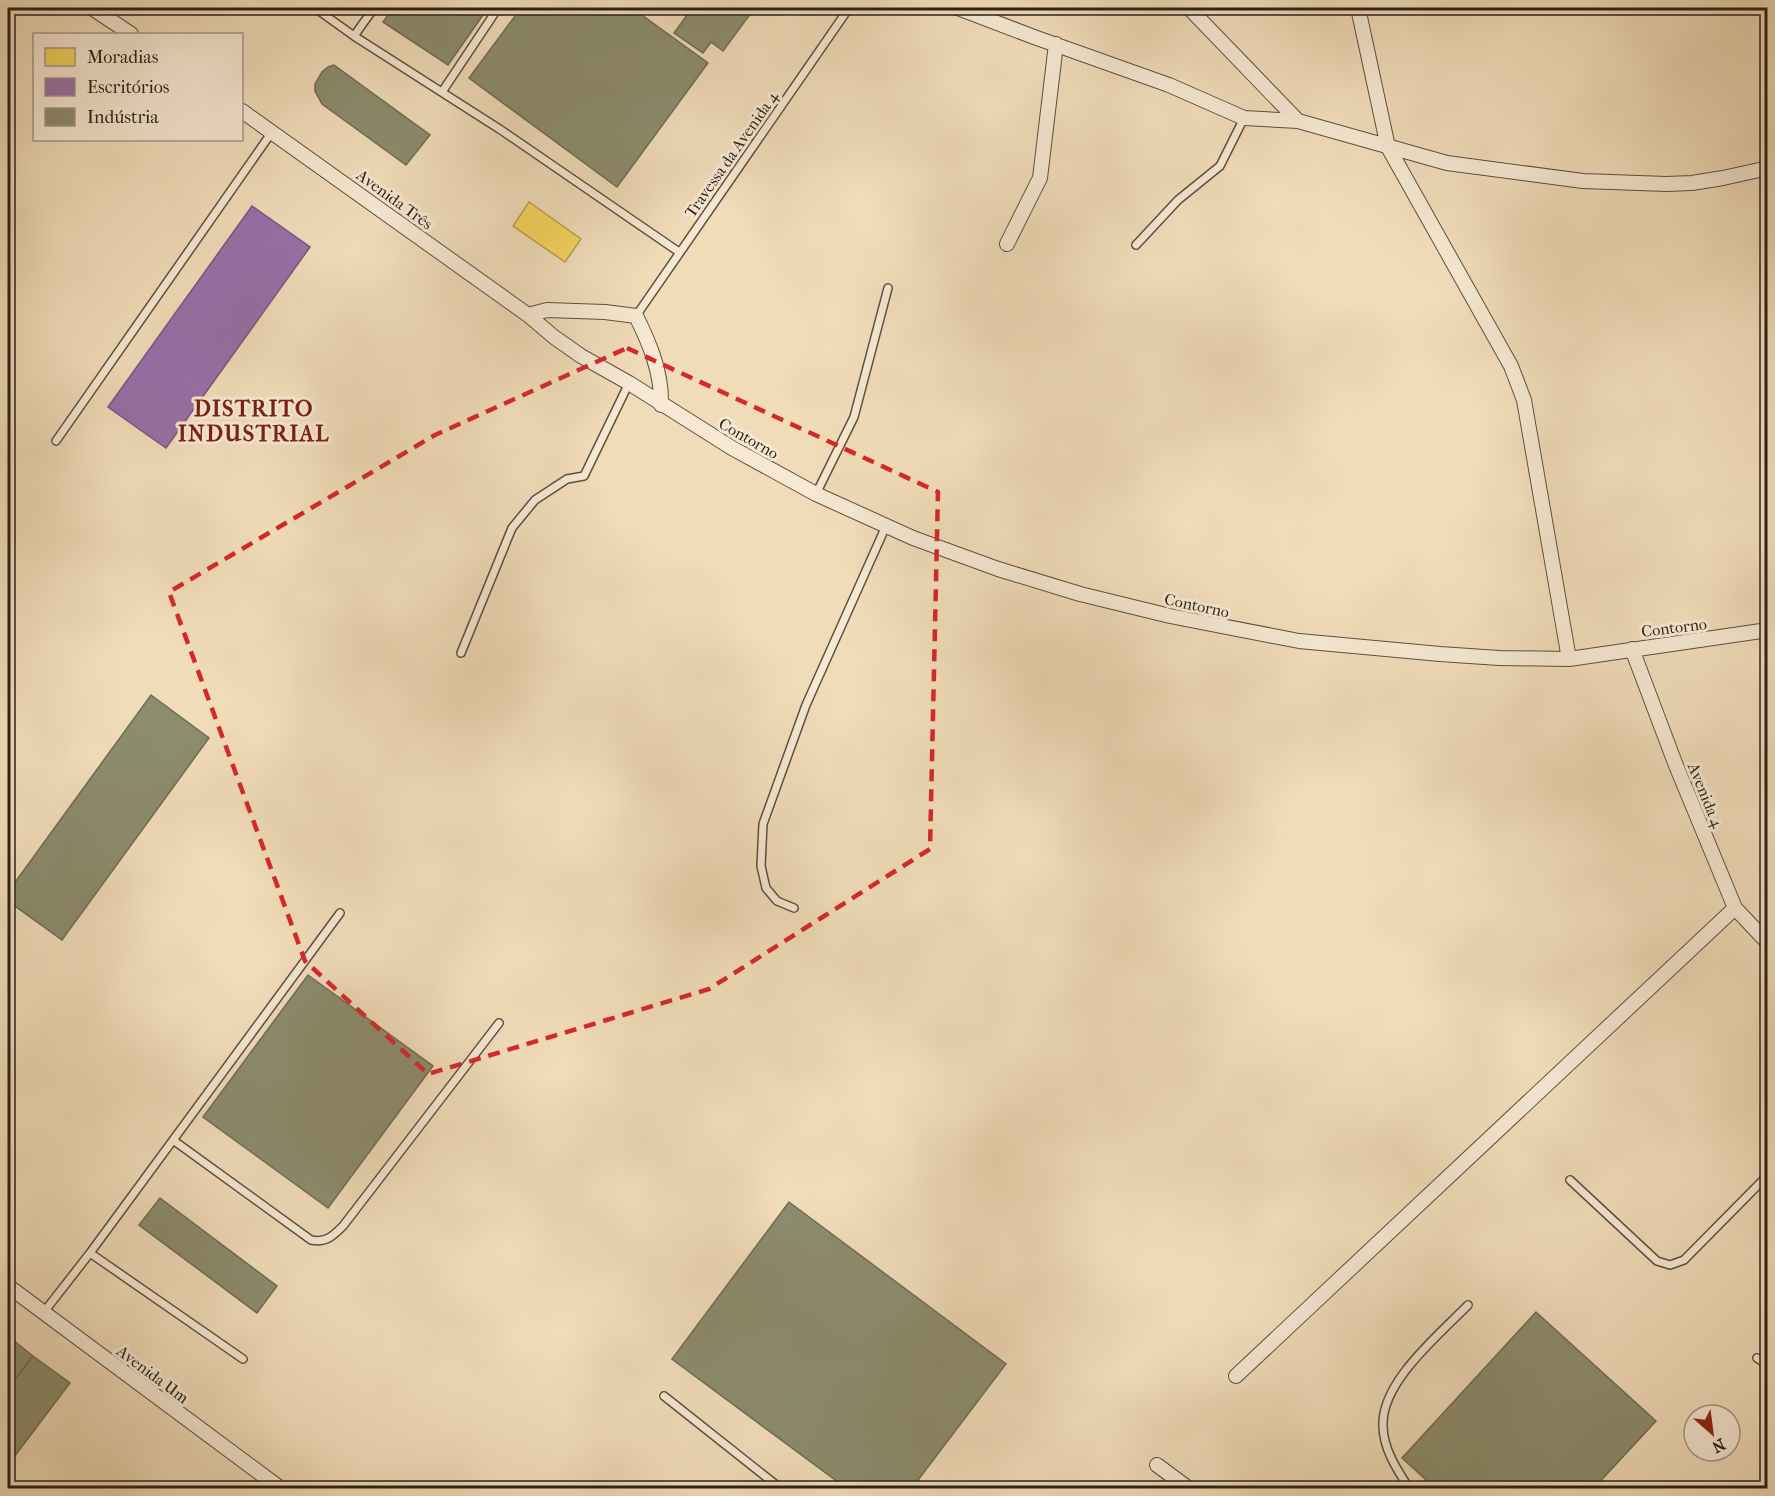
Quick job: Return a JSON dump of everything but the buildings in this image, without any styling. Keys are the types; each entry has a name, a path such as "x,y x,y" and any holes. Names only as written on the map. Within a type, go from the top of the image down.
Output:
{"street":[{"path":"92,8 130,33"},
{"path":"958,8 1169,85 1245,118 1298,121 1447,164 1583,181 1692,183 1767,168"},
{"path":"1189,8 1298,121"},
{"path":"1358,8 1388,147 1511,366 1524,399 1569,659"},
{"path":"1007,244 1040,178 1056,44"},
{"name":"Avenida Três","path":"243,112 528,315 581,356 629,383"},
{"path":"528,315 547,310 605,312 636,316 657,367 662,388 661,405"},
{"name":"Contorno","path":"629,383 732,448 816,494 886,526 998,569 1080,594 1170,616 1299,641 1499,658 1569,659 1767,630"},
{"name":"Avenida 4","path":"1632,649 1675,763 1735,908 1767,943"},
{"path":"1236,1376 1735,908"},
{"name":"Avenida Um","path":"8,1286 280,1488"},
{"path":"1157,1466 1188,1488"}],"lane":[{"path":"315,8 354,36 501,130 679,252"},
{"path":"354,36 374,8"},
{"path":"442,92 498,8"},
{"name":"Travessa da Avenida 4","path":"636,316 849,8"},
{"path":"1136,245 1178,200 1220,166 1245,118"},
{"path":"56,441 272,132"},
{"path":"816,494 854,417 888,288"},
{"path":"460,652 512,528 535,500 567,479 584,476 629,383"},
{"path":"794,908 777,901 766,888 760,866 763,824 806,705 886,526"},
{"path":"44,1312 340,913"},
{"path":"173,1140 311,1240 320,1242 328,1239 343,1226 499,1023"},
{"path":"1570,1180 1657,1261 1670,1265 1684,1260 1767,1175"},
{"path":"90,1253 243,1359"},
{"path":"1409,1488 1393,1462 1387,1447 1382,1426 1384,1409 1402,1373 1468,1305"},
{"path":"1757,1358 1767,1365"},
{"path":"664,1396 780,1488"}],"highlighted area":[{"path":"627,348 938,492 930,849 709,989 428,1074 305,961 169,592 435,435"}],"district":[{"name":"DISTRITO INDUSTRIAL","path":"254,420"}]}
